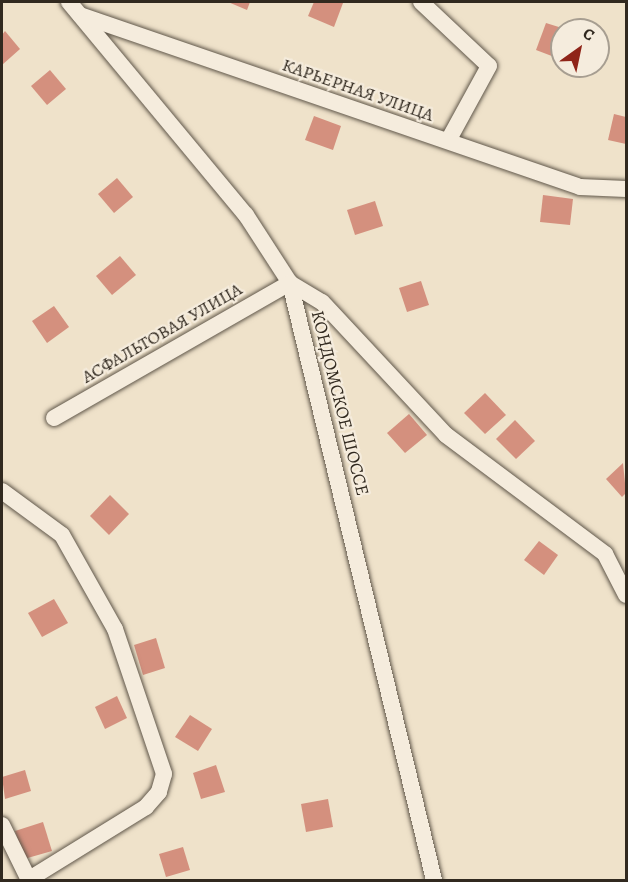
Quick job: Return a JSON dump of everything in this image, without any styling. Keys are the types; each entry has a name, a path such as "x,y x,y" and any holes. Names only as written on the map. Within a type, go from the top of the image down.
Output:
{"street":[{"name":"КОНДОМСКОЕ ШОССЕ","path":"69,2 246,215 290,283 434,880"},
{"path":"421,2 489,66 448,141"},
{"name":"КАРЬЕРНАЯ УЛИЦА","path":"80,15 580,187 627,189"},
{"path":"290,283 322,302 447,435 605,554 627,595"},
{"name":"АСФАЛЬТОВАЯ УЛИЦА","path":"54,418 290,283"},
{"path":"2,491 62,535 115,629 151,726 164,774 159,792 146,807 28,880 2,825"}],"building":[{"path":"228,2 250,2 247,10"},
{"path":"314,2 343,3 334,27 308,16"},
{"path":"546,23 550,24 550,55 536,50"},
{"path":"5,31 20,49 2,65 2,35"},
{"path":"50,70 66,89 47,105 31,86"},
{"path":"614,114 626,117 626,144 608,140"},
{"path":"314,116 341,126 333,150 305,140"},
{"path":"117,178 133,197 114,213 98,194"},
{"path":"543,195 573,199 570,225 540,222"},
{"path":"375,201 383,226 355,235 347,210"},
{"path":"120,256 136,275 112,295 96,276"},
{"path":"421,281 429,305 407,312 399,288"},
{"path":"54,306 69,327 47,343 32,321"},
{"path":"485,393 506,415 485,434 464,413"},
{"path":"409,414 427,435 405,453 387,433"},
{"path":"515,420 535,441 516,459 496,439"},
{"path":"623,463 626,493 622,497 606,479"},
{"path":"110,495 129,514 109,535 90,516"},
{"path":"539,541 558,555 544,575 524,560"},
{"path":"54,599 68,623 42,637 28,613"},
{"path":"156,638 165,668 143,675 134,645"},
{"path":"117,696 127,718 105,729 95,707"},
{"path":"190,715 212,729 198,751 175,737"},
{"path":"216,765 225,792 201,799 193,773"},
{"path":"25,770 31,791 5,799 2,777"},
{"path":"328,799 333,827 306,832 301,804"},
{"path":"43,822 52,851 24,859 15,831"},
{"path":"183,847 190,870 166,877 159,854"}]}
